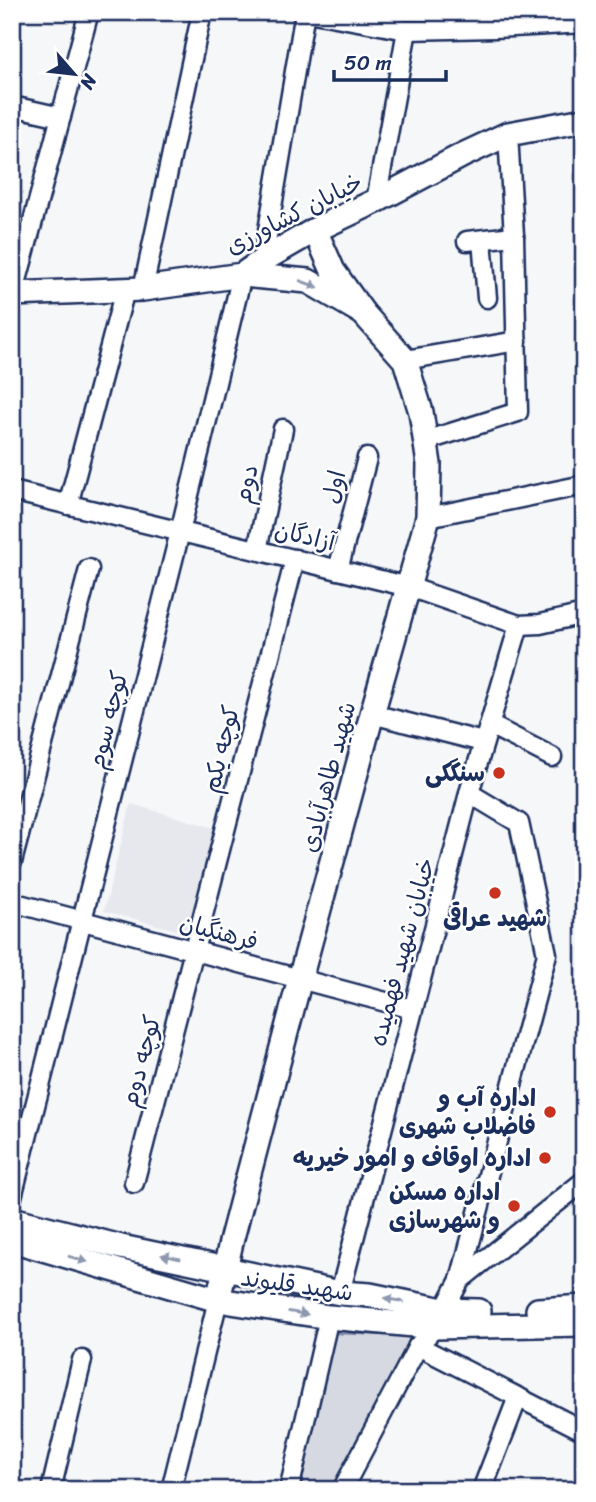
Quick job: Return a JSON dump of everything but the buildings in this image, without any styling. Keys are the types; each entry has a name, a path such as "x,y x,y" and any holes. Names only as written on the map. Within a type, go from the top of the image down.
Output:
{"street":[{"path":"13,296 89,12"},
{"path":"68,505 134,289 202,12"},
{"path":"263,260 307,12 407,30 584,23"},
{"path":"376,201 407,30"},
{"path":"12,106 61,117"},
{"name":"خیابان کشاورزی","path":"13,296 134,289 242,275 315,230 508,134 584,120"},
{"path":"425,441 518,412 514,236 508,134"},
{"path":"315,230 333,271 363,313"},
{"path":"488,298 475,240 514,236"},
{"path":"242,275 309,281 363,313"},
{"name":"کوچه سوم","path":"12,1197 242,275"},
{"name":"شهید طاهرآبادی","path":"218,1300 300,979 428,517 429,464 421,412 405,360 363,313"},
{"path":"405,360 517,341"},
{"name":"دوم","path":"257,550 283,429"},
{"name":"اول","path":"338,570 367,458"},
{"path":"428,517 584,485"},
{"name":"آزادگان","path":"12,491 409,587 519,625 540,624 584,614"},
{"name":"کوچه یکم","path":"194,951 295,559"},
{"path":"12,862 89,569"},
{"name":"خیابان شهید فهمیده","path":"340,1293 468,793 519,625"},
{"path":"372,714 486,733 552,757"},
{"path":"342,1490 418,1346 439,1319 460,1280 547,954 519,823 468,793"},
{"name":"فرهنگیان","path":"12,902 412,1009"},
{"name":"کوچه دوم","path":"134,1183 194,951"},
{"path":"460,1280 584,1181"},
{"name":"شهید قلیوند","path":"12,1219 121,1247 340,1293 370,1295 439,1319 584,1307"},
{"name":"شهید قلیوند","path":"12,1240 218,1300 328,1317 584,1324"},
{"path":"289,1490 328,1317 340,1293"},
{"path":"171,1490 218,1300"},
{"path":"418,1346 584,1431"},
{"path":"51,1490 82,1360"},
{"path":"482,1490 518,1397"}],"shaded area":[{"path":"131,804 218,829 188,933 104,911"},
{"path":"331,1333 411,1336 398,1370 335,1490 293,1490"}],"place":[{"name":"سنگکی","path":"499,773"},
{"name":"شهید عراقی","path":"495,893"},
{"name":"اداره آب و فاضلاب شهری","path":"550,1112"},
{"name":"اداره اوقاف و امور خیریه","path":"545,1158"},
{"name":"اداره مسکن و شهرسازی","path":"514,1206"}]}
